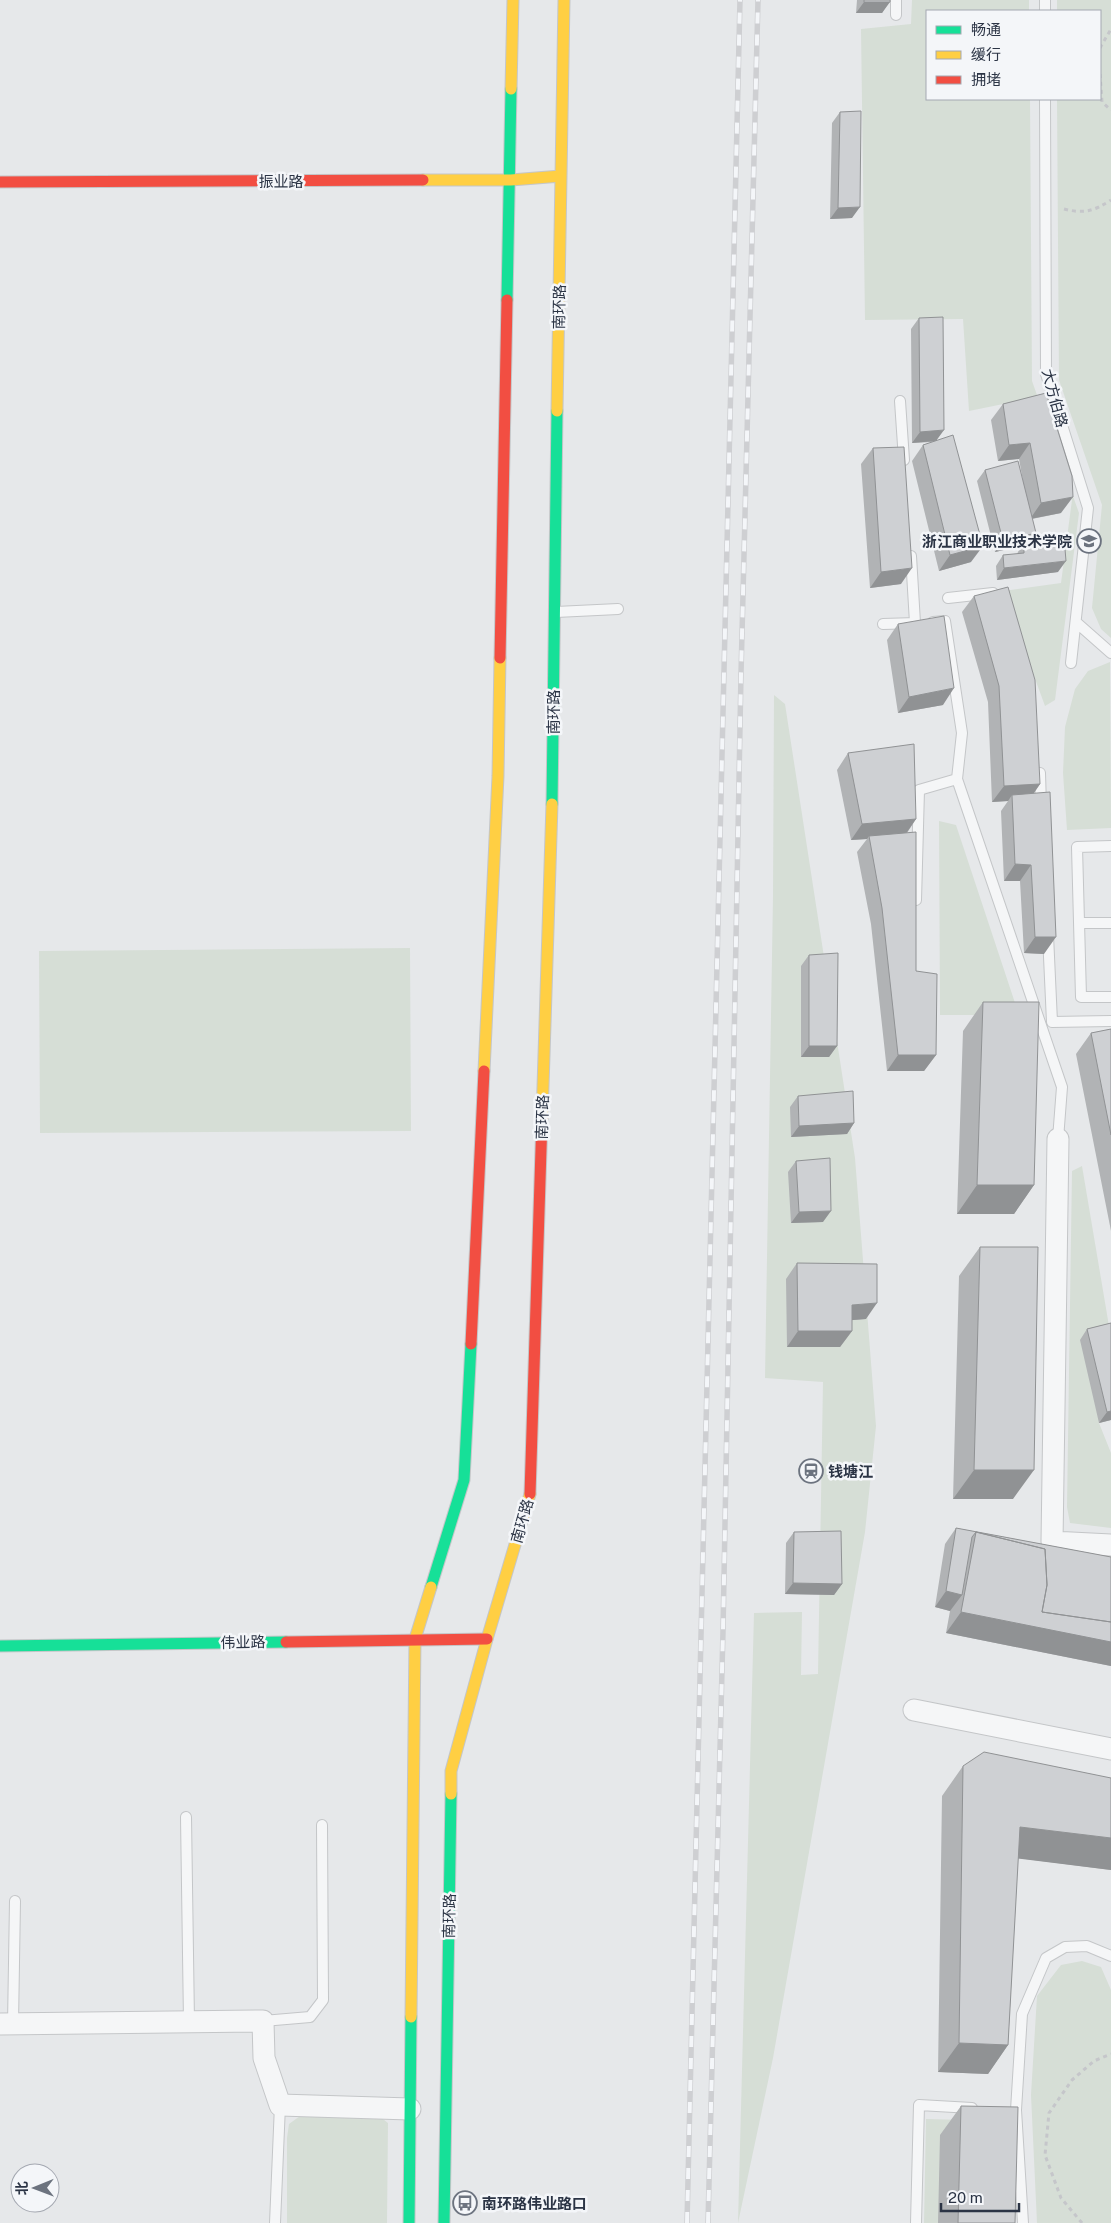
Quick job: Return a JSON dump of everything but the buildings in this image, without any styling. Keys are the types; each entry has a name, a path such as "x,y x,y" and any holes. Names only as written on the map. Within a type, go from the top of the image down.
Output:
{"main road":[{"path":"409,2223 415,1639 464,1480 498,776 513,0"},
{"name":"南环路","path":"444,2223 451,1772 487,1639 530,1494 553,784 564,0"},
{"name":"振业路","path":"0,182 510,180 561,176"},
{"name":"伟业路","path":"0,1646 487,1639"}],"street":[{"path":"1058,1139 1052,1542 1111,1545"},
{"path":"914,1710 1111,1749"},
{"path":"7,2024 263,2021 264,2058 280,2105 410,2109"}],"lane":[{"path":"896,0 896,14"},
{"name":"大方伯路","path":"1045,100 1046,374 1088,508 1077,623 1071,663"},
{"path":"900,401 905,469"},
{"path":"910,546 915,623"},
{"path":"948,598 995,592 998,601"},
{"path":"554,612 618,610"},
{"path":"883,624 946,621 962,733 957,779 1062,1087 1058,1139"},
{"path":"1077,623 1111,653"},
{"path":"1039,759 1042,817"},
{"path":"915,916 919,790 957,779"},
{"path":"1111,846 1077,847 1081,997 1111,997"},
{"path":"1079,923 1111,923"},
{"path":"1047,925 1052,1022 1111,1021"},
{"path":"186,1818 189,2022"},
{"path":"263,2021 310,2017 323,2000 322,1825"},
{"path":"7,2024 15,1901"},
{"path":"1023,2223 1011,2110 1022,2014 1046,1958 1065,1946 1087,1946 1111,1956"},
{"path":"276,2223 280,2105"},
{"path":"916,2223 918,2105 987,2108"}],"path":[{"path":"1101,46 1111,29"},
{"path":"1101,88 1102,102 1111,110"},
{"path":"1046,200 1065,209 1084,213 1102,206 1111,200"},
{"path":"1082,2223 1061,2198 1045,2155 1049,2113 1072,2080 1094,2061 1111,2054"}],"shaded area":[{"path":"912,0 1029,0 1029,10 926,10 926,100 1030,100 1032,381 1038,397 969,411 963,319 865,320 861,29 911,24"},
{"path":"1057,0 1111,0 1111,638 1101,629 1092,608 1102,505 1059,380 1057,100 1101,100 1101,10 1057,10"},
{"path":"1042,409 1079,513 1055,700 1045,706 1003,591 1061,583 1072,500"},
{"path":"1110,662 1111,828 1067,830 1063,773 1065,727 1075,689 1088,671"},
{"path":"774,695 785,704 855,1158 876,1426 865,1532 773,2058 738,2223 754,1613 802,1612 801,1675 818,1674 823,1382 765,1378 773,896"},
{"path":"939,821 956,825 1019,1015 940,1015"},
{"path":"410,948 411,1131 40,1133 39,951"},
{"path":"1082,1166 1110,1332 1099,1423 1111,1453 1111,1528 1070,1523 1067,1507 1072,1171"},
{"path":"1082,1961 1101,1967 1111,1990 1111,2223 1037,2223 1031,2095 1037,1996 1061,1965"},
{"path":"307,2111 375,2113 388,2123 387,2223 287,2223 287,2138 289,2124"},
{"path":"926,2119 1005,2121 1009,2223 924,2223"}],"railway":[{"path":"687,2223 740,0"},
{"path":"708,2223 723,1631 741,674 758,0"}],"traffic: fast":[{"path":"507,300 511,89"},
{"path":"552,804 557,411"},
{"path":"431,1587 464,1480 471,1344"},
{"path":"0,1646 286,1642"},
{"path":"444,2223 451,1794"},
{"path":"409,2223 411,2017"}],"traffic: slow":[{"path":"511,89 513,0"},
{"path":"557,411 564,0"},
{"path":"423,180 511,180 561,176"},
{"path":"484,1071 498,776 500,658"},
{"path":"542,1118 552,804"},
{"path":"451,1794 451,1771 487,1639 530,1494"},
{"path":"411,2017 415,1639 431,1587"}],"traffic: jam":[{"path":"0,182 423,180"},
{"path":"500,658 507,300"},
{"path":"471,1344 484,1071"},
{"path":"530,1494 542,1118"},
{"path":"286,1642 487,1639"}],"place":[{"name":"浙江商业职业技术学院","path":"1089,541"},
{"name":"钱塘江","path":"811,1471"},
{"name":"南环路伟业路口","path":"465,2203"}]}
